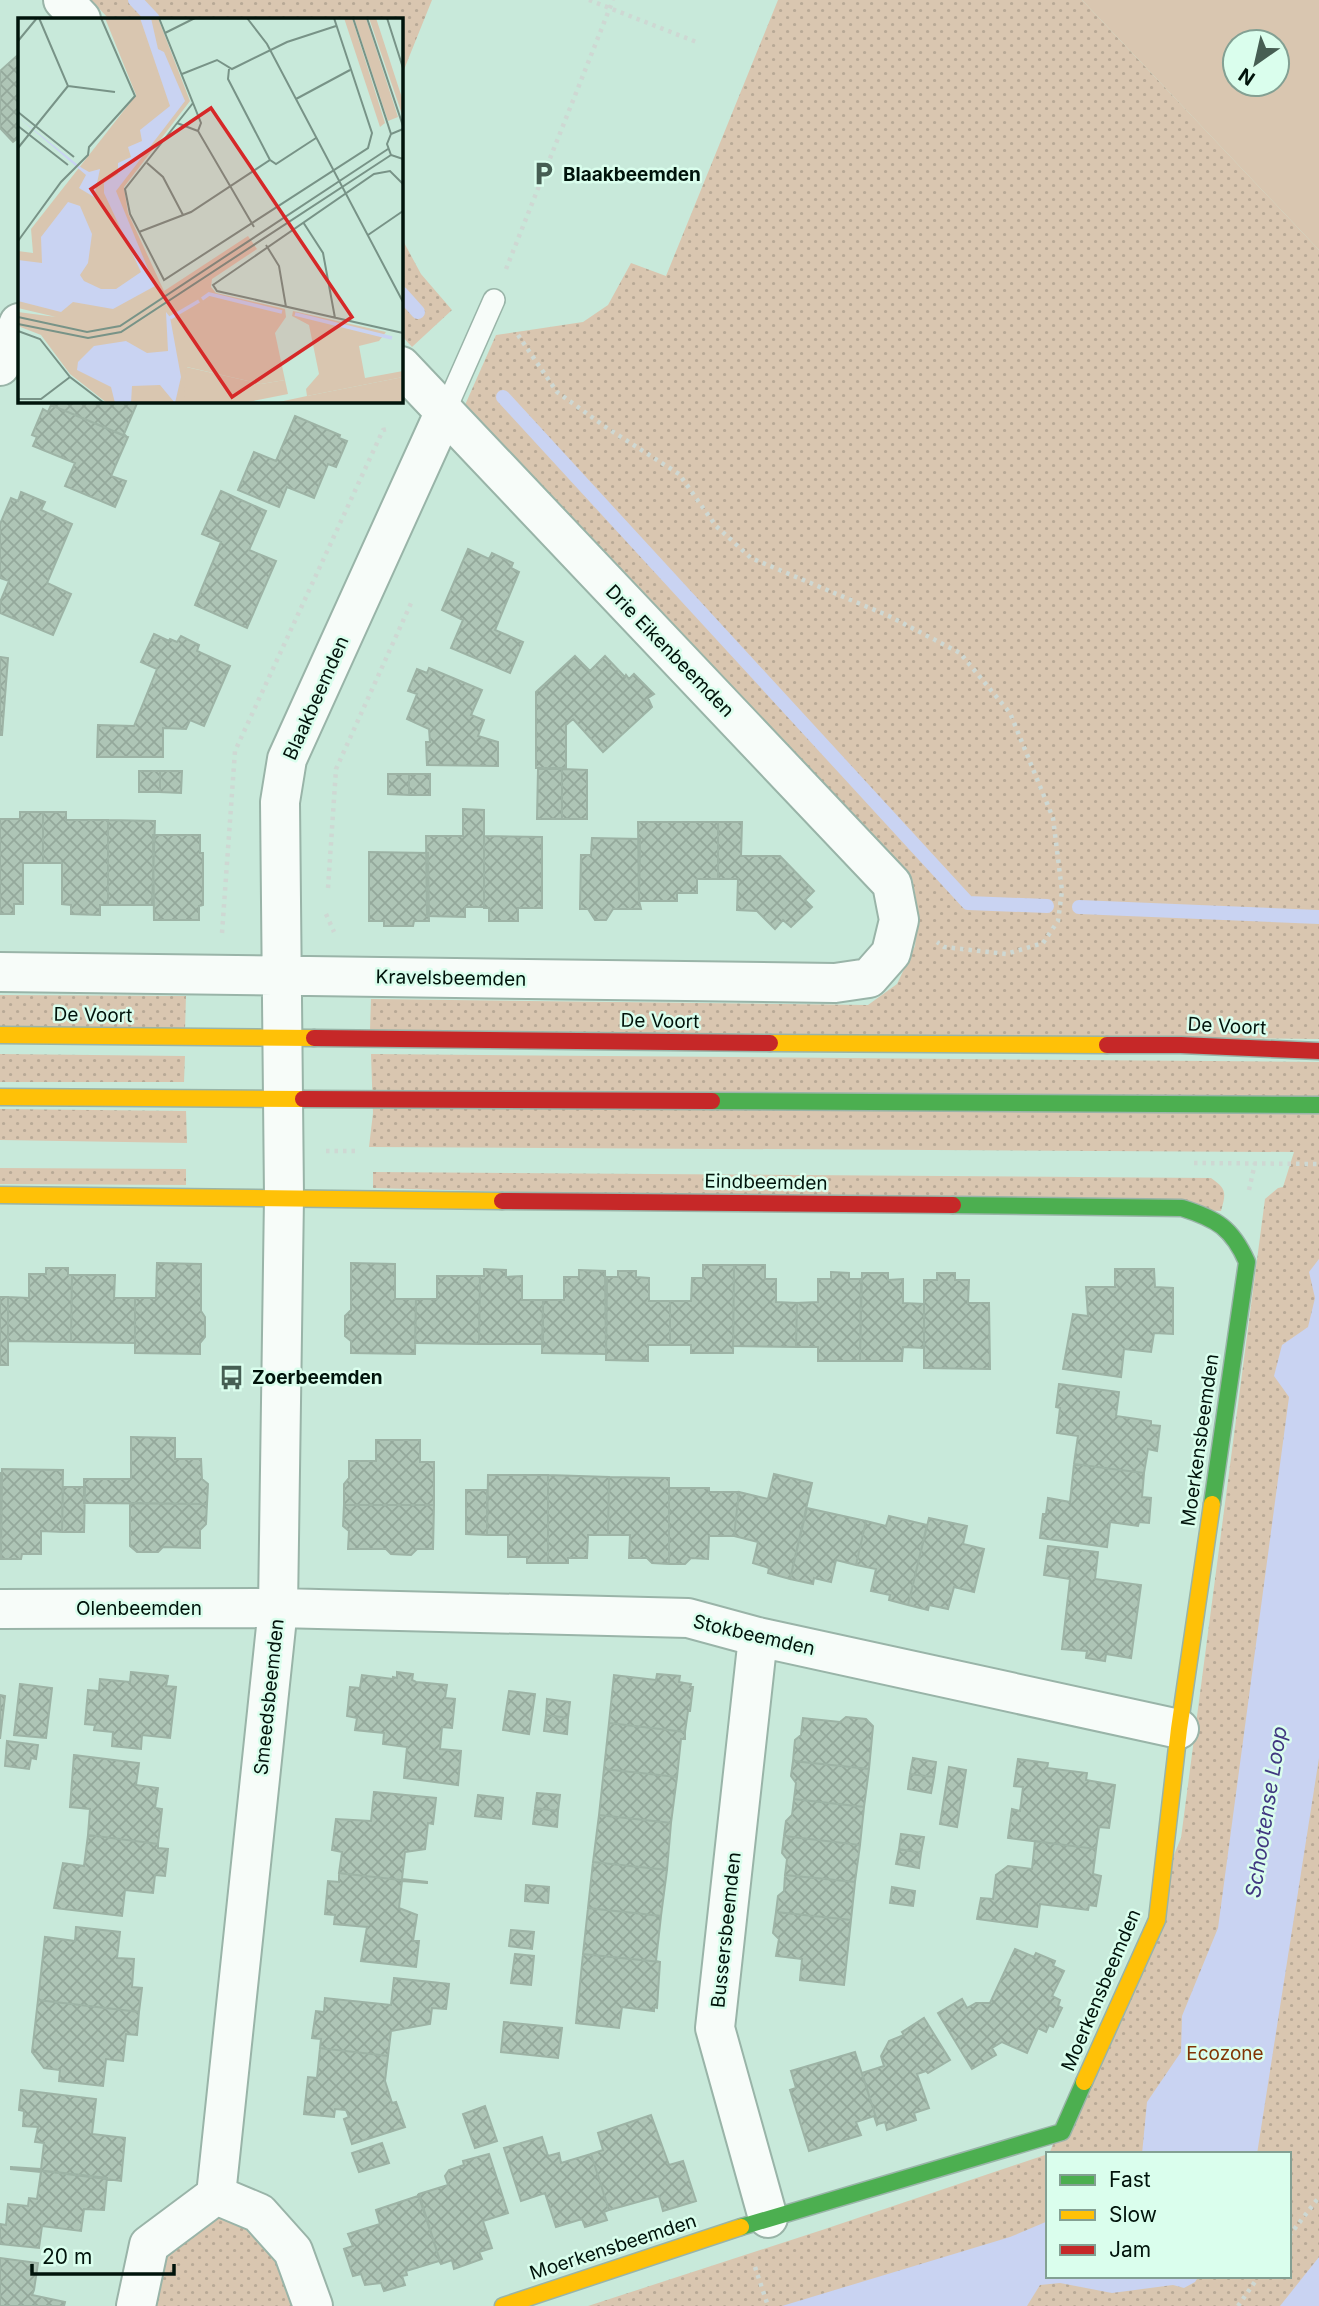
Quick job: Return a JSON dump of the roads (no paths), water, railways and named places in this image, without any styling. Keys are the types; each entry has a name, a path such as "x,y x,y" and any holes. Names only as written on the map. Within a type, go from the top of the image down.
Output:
{"street":[{"path":"63,0 81,18"},
{"path":"0,366 18,325"},
{"name":"Drie Eikenbeemden","path":"402,367 892,884 895,936"},
{"name":"Blaakbeemden","path":"284,1197 280,802 286,759 444,413"},
{"name":"Kravelsbeemden","path":"0,972 835,983 869,978 895,936"},
{"name":"De Voort","path":"0,1035 1181,1045 1319,1051"},
{"path":"0,1097 1319,1105"},
{"path":"0,1195 284,1197"},
{"name":"Eindbeemden","path":"284,1197 1182,1208 1211,1216 1237,1240"},
{"name":"Smeedsbeemden","path":"216,2195 278,1608 284,1197"},
{"name":"Moerkensbeemden","path":"503,2306 768,2218 1062,2132 1157,1920 1179,1729 1247,1262 1237,1240"},
{"name":"Olenbeemden","path":"0,1608 278,1608"},
{"name":"Stokbeemden","path":"278,1608 688,1618 758,1637 1179,1729"},
{"name":"Bussersbeemden","path":"758,1637 715,2028 768,2218"},
{"path":"136,2306 149,2245 216,2195 259,2213 293,2251 313,2306"}],"lane":[{"name":"Blaakbeemden","path":"444,413 494,300"}],"water":[{"name":"Schootense Loop","path":"1319,1259 1319,1758 1257,2152 1142,2152 1147,2102 1181,2052 1182,2016 1218,1928 1289,1397 1274,1376 1282,1345 1308,1327 1315,1298 1309,1272"},
{"path":"1046,2222 1046,2278 1198,2278 1184,2288 1173,2285 1112,2293 1060,2283 1040,2285 1027,2306 782,2306 1010,2237"},
{"path":"1319,2257 1319,2306 1280,2306"}],"waterway":[{"path":"135,0 152,18"},
{"path":"402,294 418,312"},
{"path":"503,397 968,903 1047,906"},
{"path":"1079,907 1319,917"}],"place":[{"name":"Blaakbeemden","path":"543,174"},
{"name":"Zoerbeemden","path":"232,1377"}],"park label":[{"name":"Ecozone","path":"1225,2053"}]}
